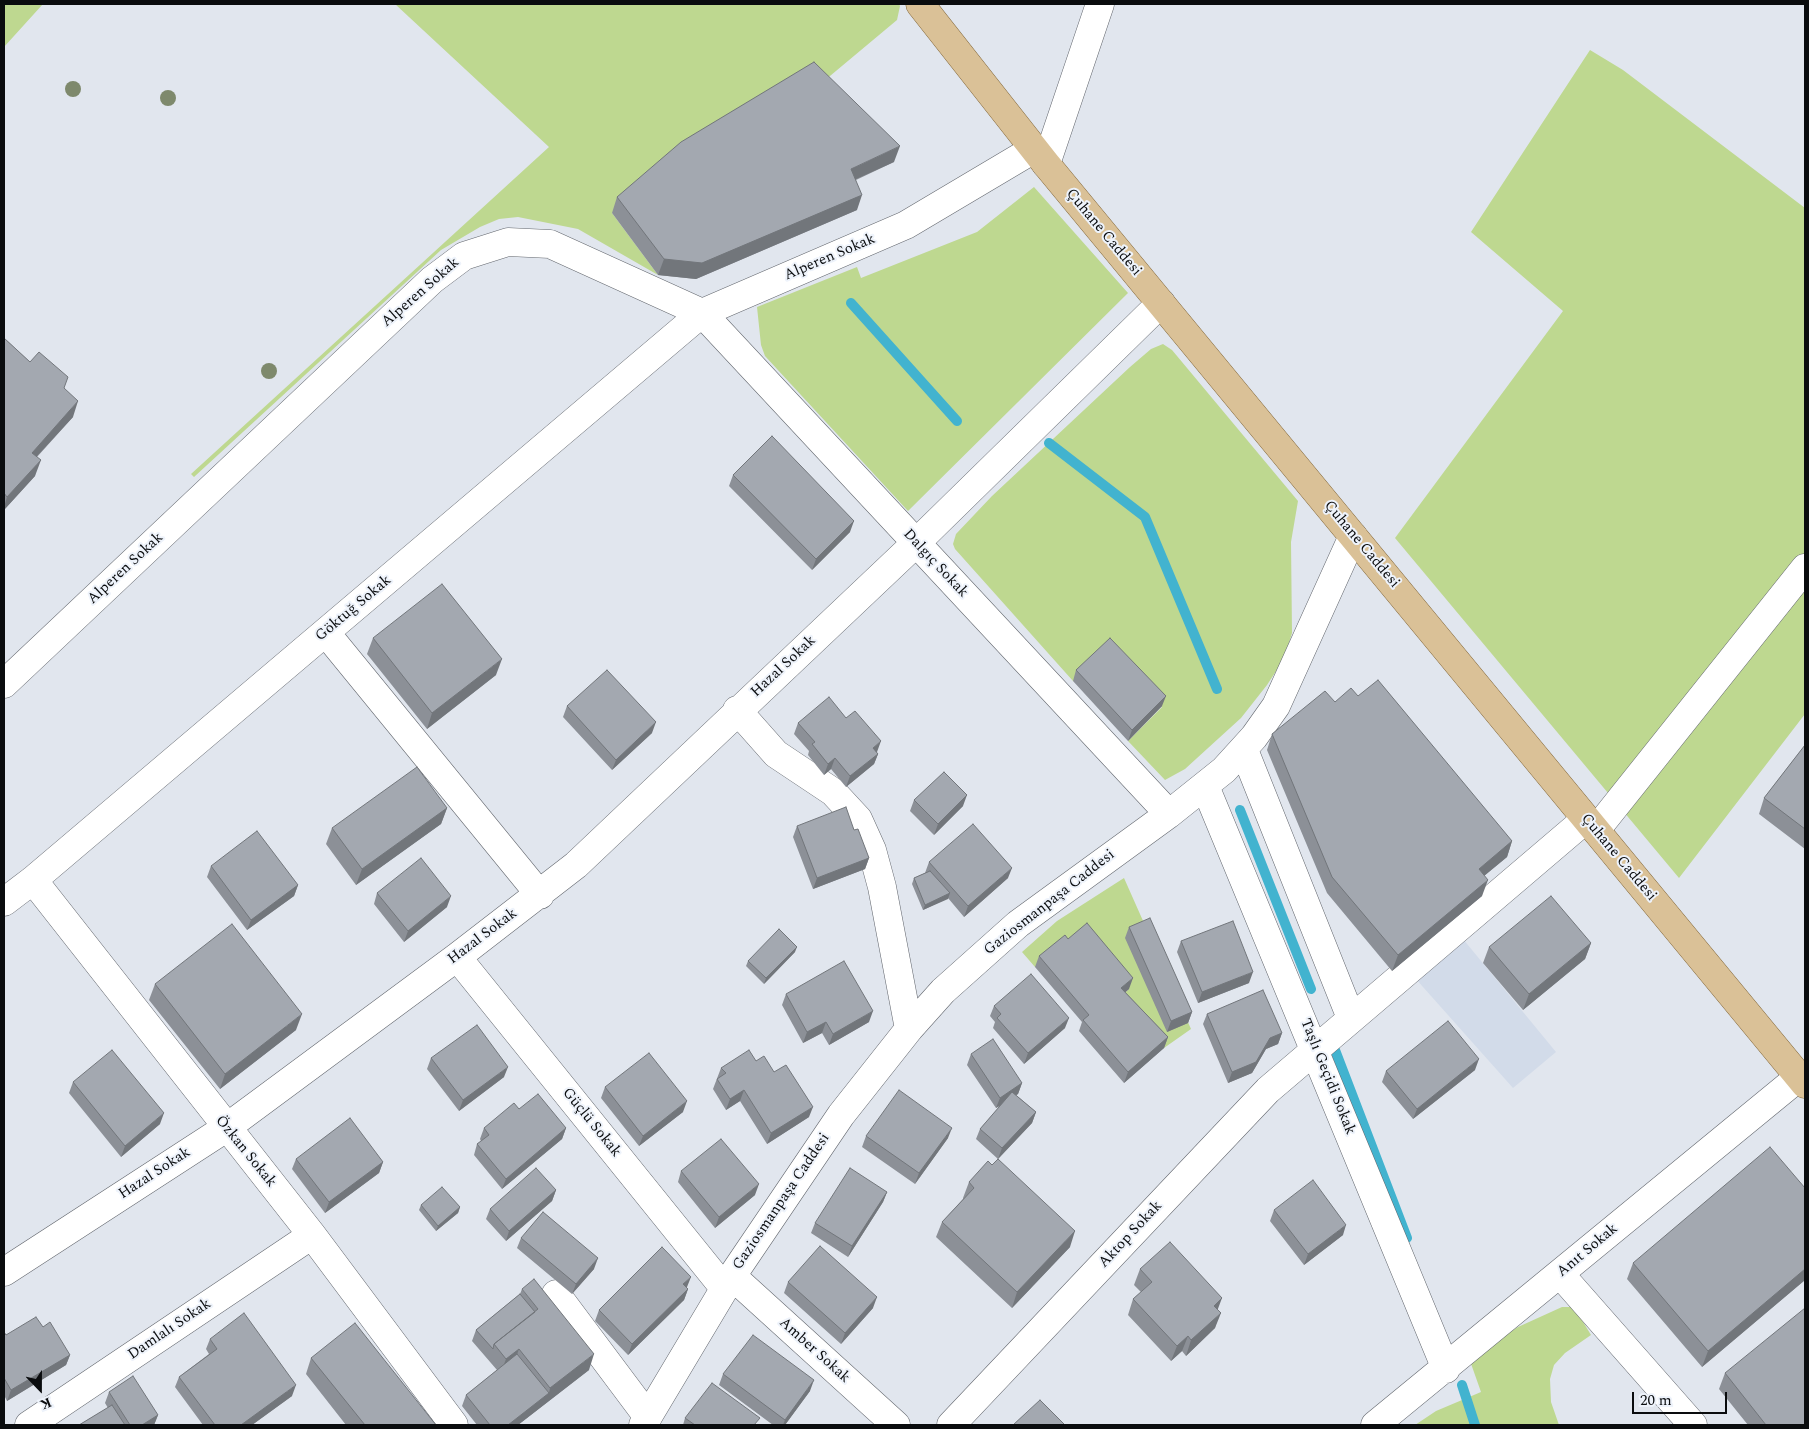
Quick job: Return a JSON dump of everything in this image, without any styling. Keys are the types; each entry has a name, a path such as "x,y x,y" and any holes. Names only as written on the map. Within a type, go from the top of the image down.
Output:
{"main road":[{"name":"Çuhane Caddesi","path":"920,4 1040,156 1161,304 1802,1080"}],"street":[{"path":"1040,156 1100,4"},
{"name":"Alperen Sokak","path":"6,678 432,280 464,256 508,242 550,244 702,312 906,225 1040,156"},
{"name":"Hazal Sokak","path":"4,1272 226,1128 540,895 576,865 916,543 1161,304"},
{"name":"Dalgıç Sokak","path":"702,312 1169,814"},
{"name":"Göktuğ Sokak","path":"4,902 33,880 326,633 702,312"},
{"name":"Gaziosmanpaşa Caddesi","path":"645,1421 728,1282 841,1115 909,1029 943,991 1018,924 1066,887 1169,814 1205,786 1244,750 1276,706 1353,536"},
{"name":"Aktop Sokak","path":"951,1425 1268,1090 1351,1018 1591,825 1805,568"},
{"path":"326,633 540,895"},
{"path":"738,710 776,754 833,792 858,818 872,850 882,887 909,1029"},
{"path":"1244,750 1351,1018"},
{"name":"Taşlı Geçidi Sokak","path":"1205,786 1315,1048 1446,1369"},
{"name":"Özkan Sokak","path":"33,880 312,1235 454,1425"},
{"name":"Güçlü Sokak","path":"457,957 728,1282"},
{"name":"Anıt Sokak","path":"1376,1425 1560,1274 1802,1080"},
{"name":"Damlalı Sokak","path":"29,1425 312,1235"},
{"path":"1560,1274 1694,1425"},
{"name":"Amber Sokak","path":"728,1282 896,1425"},
{"path":"556,1294 645,1421"}],"shaded area":[{"path":"1463,939 1556,1052 1513,1088 1415,978"}],"green space":[{"path":"4,4 43,4 4,47"},
{"path":"395,4 899,4 900,6 897,20 818,86 612,213 658,275 578,229 518,217 499,219 480,227 441,250 194,477 191,474 549,147"},
{"path":"1590,50 1623,70 1805,208 1805,714 1679,878 1395,538 1563,311 1471,232"},
{"path":"1034,187 1128,293 908,511 765,356 761,345 757,307 857,267 861,278 977,232"},
{"path":"1163,344 1172,350 1298,501 1291,542 1292,633 1284,659 1267,685 1241,718 1185,769 1165,780 1128,741 1162,707 1073,681 955,549 953,544 956,534 992,496 1130,367 1151,349"},
{"path":"1124,878 1191,1029 1164,1048 1118,999 1129,989 1035,967 1022,952 1057,921"},
{"path":"1562,1307 1574,1307 1591,1335 1565,1353 1554,1365 1550,1379 1551,1402 1559,1425 1415,1425 1436,1411 1481,1392 1469,1358 1518,1327"}],"building":[{"path":"814,62 900,146 851,169 862,195 702,263 664,259 617,197 681,142"},
{"path":"4,338 30,362 39,352 68,377 64,388 78,401 32,453 41,460 7,497 4,493"},
{"path":"772,436 854,521 816,559 733,475"},
{"path":"442,584 502,659 432,713 373,638"},
{"path":"1110,638 1166,696 1132,730 1076,670"},
{"path":"607,670 656,722 616,760 567,706"},
{"path":"1378,680 1512,841 1479,869 1488,880 1398,955 1332,877 1272,734 1325,691 1335,702 1351,688 1358,696"},
{"path":"829,697 846,718 855,711 881,741 873,748 878,754 850,776 835,758 828,764 812,744 815,742 798,723"},
{"path":"1805,745 1805,829 1764,798"},
{"path":"417,767 447,808 362,869 332,828"},
{"path":"944,772 967,795 938,824 914,800"},
{"path":"846,807 854,830 858,829 869,858 817,878 797,826"},
{"path":"973,824 1012,868 968,906 929,862"},
{"path":"257,831 298,885 251,920 211,866"},
{"path":"421,858 451,896 408,931 377,893"},
{"path":"930,871 950,893 925,905 914,878"},
{"path":"1551,896 1591,943 1529,994 1489,947"},
{"path":"1150,918 1192,1012 1171,1021 1129,927"},
{"path":"1233,921 1253,972 1202,992 1181,941"},
{"path":"1087,923 1133,978 1121,988 1168,1037 1128,1072 1083,1020 1089,1015 1039,956 1065,935 1068,939"},
{"path":"232,924 302,1014 225,1074 155,984"},
{"path":"779,929 797,947 766,978 748,961"},
{"path":"844,961 873,1011 833,1034 826,1022 807,1032 786,994"},
{"path":"1031,974 1069,1018 1028,1053 997,1018 1001,1014 994,1006"},
{"path":"1263,990 1282,1033 1270,1038 1256,1062 1232,1072 1207,1014"},
{"path":"1448,1021 1479,1059 1417,1109 1386,1071"},
{"path":"477,1025 508,1067 463,1100 431,1058"},
{"path":"993,1039 1022,1083 1000,1098 971,1054"},
{"path":"112,1050 164,1113 125,1146 73,1082"},
{"path":"749,1050 756,1061 764,1056 774,1072 786,1065 813,1107 771,1133 744,1090 730,1099 717,1079 726,1073 721,1068"},
{"path":"649,1053 687,1101 643,1136 605,1087"},
{"path":"899,1090 952,1128 919,1173 866,1136"},
{"path":"1012,1092 1036,1112 1002,1148 980,1129"},
{"path":"538,1094 566,1128 506,1179 477,1144 489,1135 484,1128 514,1103 519,1109"},
{"path":"350,1118 383,1162 329,1202 296,1159"},
{"path":"721,1139 759,1184 719,1217 681,1171"},
{"path":"1770,1147 1805,1188 1805,1269 1708,1351 1633,1263"},
{"path":"998,1159 1075,1231 1017,1292 942,1222 974,1188 969,1182 988,1161 992,1165"},
{"path":"536,1168 556,1190 509,1231 490,1209"},
{"path":"850,1168 887,1192 852,1246 815,1223"},
{"path":"1313,1180 1346,1225 1308,1254 1274,1210"},
{"path":"442,1187 460,1207 438,1226 421,1205"},
{"path":"543,1212 598,1258 576,1284 521,1238"},
{"path":"1170,1242 1222,1298 1214,1306 1221,1313 1191,1340 1188,1336 1177,1346 1133,1299 1152,1282 1140,1269"},
{"path":"820,1246 877,1297 845,1333 788,1282"},
{"path":"662,1247 691,1277 683,1284 688,1289 632,1344 599,1310"},
{"path":"534,1279 594,1354 550,1388 519,1349 506,1359 494,1344 538,1309 522,1289"},
{"path":"520,1294 535,1312 494,1344 493,1349 476,1330"},
{"path":"1805,1308 1805,1425 1766,1425 1725,1373"},
{"path":"244,1313 296,1385 241,1425 215,1425 179,1377 217,1349 210,1339"},
{"path":"36,1317 43,1327 50,1322 70,1355 11,1390 4,1378 4,1332 6,1335"},
{"path":"355,1323 436,1425 365,1425 311,1358"},
{"path":"753,1335 814,1380 785,1420 723,1374"},
{"path":"517,1354 549,1393 508,1425 490,1425 466,1395"},
{"path":"133,1376 158,1415 142,1425 130,1425 109,1392"},
{"path":"712,1383 760,1418 754,1425 695,1425 685,1418"},
{"path":"1040,1400 1065,1425 1013,1425"},
{"path":"112,1405 125,1425 79,1425"}],"waterway":[{"path":"851,303 957,421"},
{"path":"1049,443 1145,517 1217,689"},
{"path":"1240,810 1311,989"},
{"path":"1335,1050 1407,1238"},
{"path":"1462,1385 1475,1425"}]}
